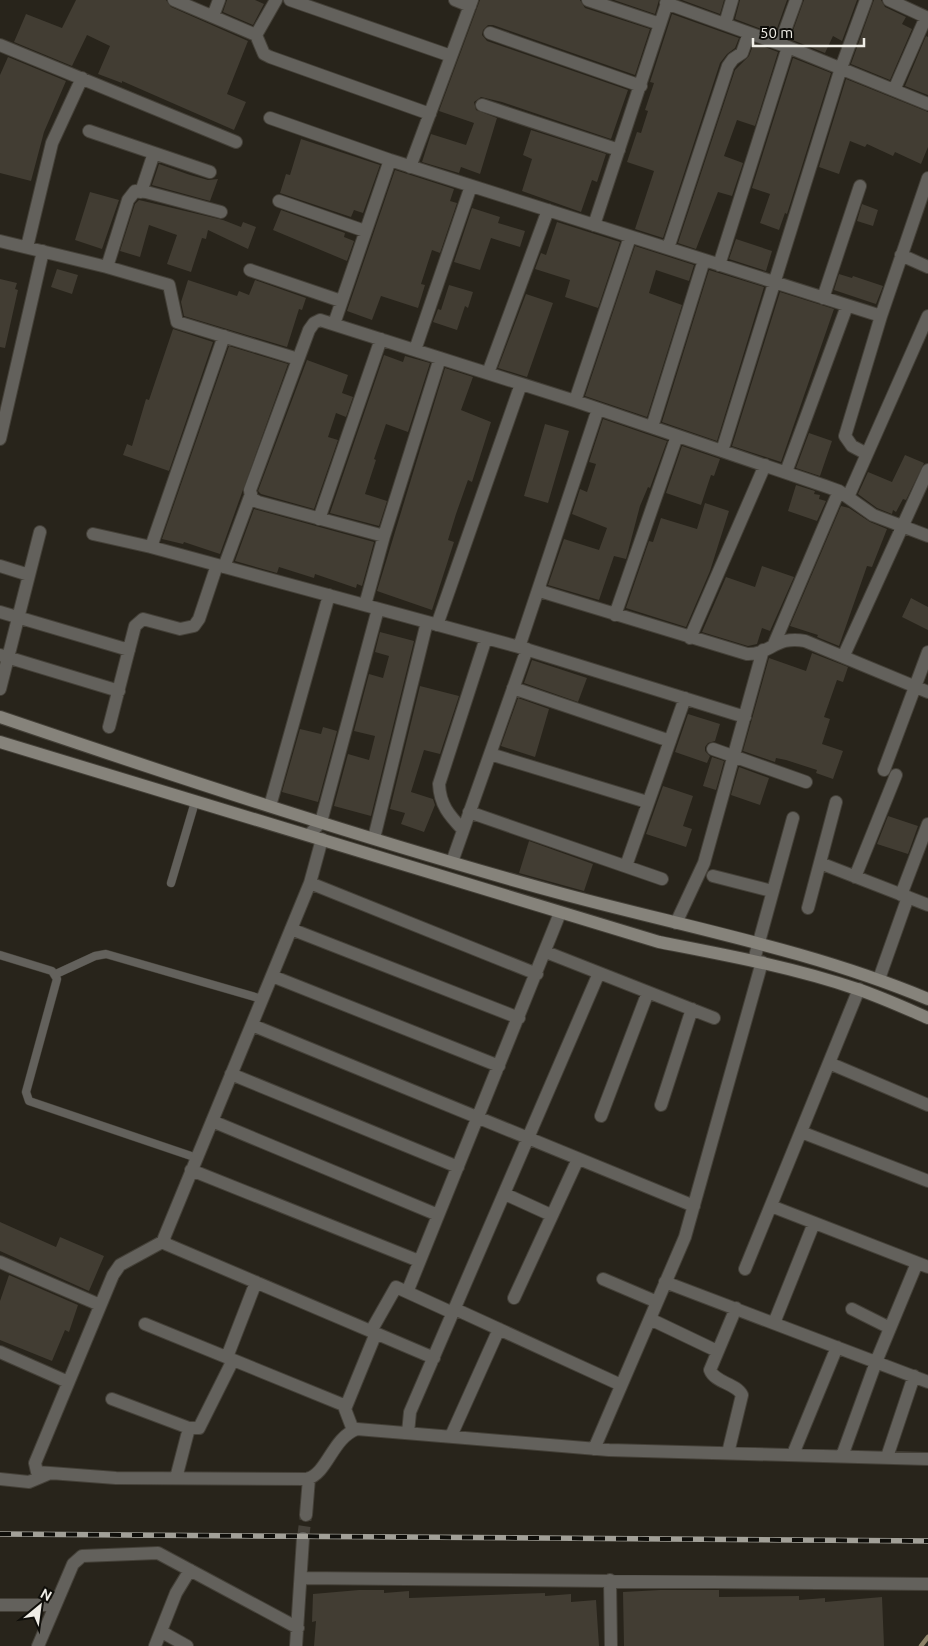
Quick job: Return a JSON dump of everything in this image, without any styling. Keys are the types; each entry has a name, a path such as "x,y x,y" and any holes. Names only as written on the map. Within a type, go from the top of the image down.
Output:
{"street":[{"path":"174,0 256,35 264,54 270,57 430,114"},
{"path":"213,16 219,0"},
{"path":"256,35 276,0"},
{"path":"290,0 451,56"},
{"path":"410,167 471,3 455,0"},
{"path":"588,0 660,24"},
{"path":"725,24 732,0"},
{"path":"719,265 796,0"},
{"path":"722,451 841,68 866,0"},
{"path":"890,0 927,18 894,90"},
{"path":"594,225 667,2 784,45 928,104"},
{"path":"490,33 641,86"},
{"path":"668,248 728,66 733,59 742,53 749,33"},
{"path":"1,47 82,78 236,142"},
{"path":"27,248 52,143 82,78"},
{"path":"482,105 619,150"},
{"path":"270,118 410,167 881,316"},
{"path":"89,131 210,172"},
{"path":"141,192 154,153"},
{"path":"334,324 390,160"},
{"path":"867,454 852,446 845,436 881,316 928,178"},
{"path":"415,350 471,186"},
{"path":"824,298 860,186"},
{"path":"107,267 128,200 135,192 221,212"},
{"path":"279,202 365,231"},
{"path":"488,373 548,210"},
{"path":"575,401 630,237"},
{"path":"0,241 107,267 169,285 177,322 298,359"},
{"path":"0,439 43,251"},
{"path":"901,255 928,267"},
{"path":"652,427 704,260"},
{"path":"250,270 342,301"},
{"path":"786,472 847,306"},
{"path":"676,923 704,864 745,717 769,647 843,494 867,454 928,316"},
{"path":"109,728 135,626 143,619 180,629 194,626 199,619 251,494 298,359 314,323 320,320 575,401 786,472 843,494 873,515 928,536"},
{"path":"151,547 224,336"},
{"path":"319,519 381,339"},
{"path":"365,605 384,536 440,358"},
{"path":"374,838 432,623 521,384"},
{"path":"452,862 513,688 539,587 598,409"},
{"path":"615,615 677,436"},
{"path":"690,638 765,465"},
{"path":"844,655 928,470"},
{"path":"251,494 251,498 258,502 384,536"},
{"path":"0,689 4,657 18,618 40,532"},
{"path":"93,534 151,547 523,648 745,717"},
{"path":"0,566 29,576"},
{"path":"539,587 543,592 747,654 754,654 793,638 844,655 928,692"},
{"path":"270,806 328,595"},
{"path":"164,1241 164,1234 310,883 316,837 378,609"},
{"path":"0,612 129,650"},
{"path":"463,830 444,809 438,784 486,638"},
{"path":"855,877 890,773 915,685 928,652"},
{"path":"4,657 119,691"},
{"path":"513,688 670,741"},
{"path":"626,866 685,698"},
{"path":"0,717 270,806 452,862 676,923 758,943 879,979 928,999"},
{"path":"0,742 659,942 758,961 859,989 928,1018"},
{"path":"713,749 806,782"},
{"path":"490,754 647,802"},
{"path":"808,908 836,802"},
{"path":"469,812 662,879"},
{"path":"594,1449 683,1241 694,1206 758,961 758,943 792,818"},
{"path":"879,979 928,824"},
{"path":"820,863 928,905"},
{"path":"712,876 772,891"},
{"path":"310,883 537,974"},
{"path":"408,1290 546,952 560,913"},
{"path":"291,929 519,1018"},
{"path":"546,952 714,1018"},
{"path":"408,1433 410,1412 599,973"},
{"path":"272,976 499,1066"},
{"path":"745,1269 859,989"},
{"path":"601,1116 648,992"},
{"path":"661,1105 692,1010"},
{"path":"252,1025 694,1206"},
{"path":"830,1063 928,1105"},
{"path":"231,1074 458,1167"},
{"path":"212,1121 438,1215"},
{"path":"801,1132 928,1182"},
{"path":"514,1298 578,1159"},
{"path":"191,1170 419,1261"},
{"path":"505,1194 551,1215"},
{"path":"771,1206 925,1266 890,1328 842,1456"},
{"path":"774,1323 814,1223"},
{"path":"164,1241 434,1358"},
{"path":"164,1241 117,1269 100,1305 35,1463 37,1472 116,1478 309,1478 317,1473 342,1438 353,1430 451,1436 594,1449 928,1459"},
{"path":"0,1262 100,1305"},
{"path":"603,1279 657,1302"},
{"path":"112,1399 189,1428 195,1429 202,1425 230,1359 256,1282"},
{"path":"665,1282 928,1382"},
{"path":"353,1430 345,1412 346,1406 374,1332 394,1289 399,1286 621,1385"},
{"path":"728,1453 742,1398 739,1390 711,1373 711,1366 736,1308"},
{"path":"852,1309 890,1328"},
{"path":"650,1319 717,1351"},
{"path":"146,1324 346,1406"},
{"path":"451,1436 499,1329"},
{"path":"793,1454 837,1347"},
{"path":"0,1352 68,1382"},
{"path":"887,1457 914,1376"},
{"path":"176,1478 189,1428"},
{"path":"0,1478 29,1482 48,1474"},
{"path":"306,1515 309,1478"},
{"path":"296,1646 304,1538"},
{"path":"38,1646 75,1560 82,1556 153,1552 298,1628"},
{"path":"155,1646 176,1593 190,1570"},
{"path":"301,1578 928,1584"},
{"path":"610,1580 611,1646"},
{"path":"0,1605 55,1606"},
{"path":"162,1632 187,1646"}],"lane":[{"path":"171,883 195,802"},
{"path":"0,955 56,974 95,956 106,954 262,999"},
{"path":"56,974 58,982 26,1092 30,1101 197,1158"}],"building":[{"path":"76,0 166,0 171,7 248,41 227,94 246,102 234,130 122,81 122,83 98,74 110,46 87,35 72,66 14,42 26,14 62,28"},
{"path":"227,0 255,0 264,4 253,25 223,12"},
{"path":"480,0 580,0 585,8 650,29 635,75 493,25 488,25 483,30 482,35 487,41 628,90 611,139 502,102 481,97 474,102 476,110 497,118 480,174 461,167 459,173 422,162 431,134 466,145 474,123 439,111"},
{"path":"614,0 659,0 655,14"},
{"path":"682,0 724,0 720,14"},
{"path":"740,0 787,0 775,34 735,19"},
{"path":"804,0 857,0 842,41 833,36 825,53 790,39"},
{"path":"874,0 881,0 885,7 906,17 902,24 912,29 890,80 851,64"},
{"path":"672,14 739,38 735,48 720,63 663,238 635,229 654,171 627,162 637,132 641,133 648,111 645,110 654,83 650,82"},
{"path":"926,36 928,37 928,95 905,86"},
{"path":"754,43 778,52 755,126 737,120 724,156 743,163 732,196 718,192 696,249 678,243 735,70 749,56"},
{"path":"8,57 66,81 44,132 31,181 0,173 0,75"},
{"path":"793,58 831,73 787,214 785,213 779,230 760,223 770,194 752,188"},
{"path":"846,79 928,112 928,147 921,164 895,152 893,156 867,144 865,147 850,141 839,174 819,167"},
{"path":"531,130 606,154 597,182 592,180 581,212 522,191 532,159 523,155"},
{"path":"301,139 380,165 363,213 354,210 351,217 280,193 286,174 290,175"},
{"path":"159,164 208,180 218,179 210,201 152,185"},
{"path":"395,170 454,189 450,201 457,203 440,253 432,250 421,284 425,285 418,308 381,296 372,320 347,311"},
{"path":"90,192 119,200 102,249 75,240"},
{"path":"139,200 223,220 241,227 243,222 256,227 248,249 208,230 206,239 202,238 191,272 167,264 177,235 149,225 140,257 120,251 135,204"},
{"path":"862,204 878,210 873,226 857,221"},
{"path":"472,208 500,217 498,223 525,231 520,247 491,238 480,270 454,262"},
{"path":"281,210 345,233 344,237 354,241 347,261 273,230"},
{"path":"557,222 620,242 598,308 565,297 570,280 535,269 541,253 546,255"},
{"path":"736,239 772,251 766,271 729,259"},
{"path":"635,246 694,265 689,281 656,270 649,293 682,305 647,417 585,396"},
{"path":"57,269 78,275 72,294 51,287"},
{"path":"709,270 764,287 717,441 662,422"},
{"path":"839,274 852,278 853,276 883,286 876,304 834,290"},
{"path":"0,279 17,283 15,289 18,290 5,348 0,347"},
{"path":"188,280 237,296 239,291 249,295 255,280 306,298 302,310 299,309 287,347 184,316 181,302"},
{"path":"449,285 473,292 468,308 465,306 457,330 433,322 438,309 441,310"},
{"path":"780,292 834,309 781,462 732,446"},
{"path":"526,294 553,303 527,377 498,368"},
{"path":"173,329 213,342 169,471 123,455 127,444 132,446 146,399 149,400"},
{"path":"229,346 288,364 220,554 184,542 183,544 162,539"},
{"path":"384,355 403,362 405,356 430,363 408,432 386,424 374,459 376,460 365,494 387,501 379,526 330,513"},
{"path":"307,360 348,375 342,393 353,397 346,417 336,413 328,437 338,440 314,509 261,494 258,491"},
{"path":"445,368 473,377 461,410 491,422 472,482 468,480 456,514 448,540 454,542 432,610 377,591"},
{"path":"603,419 667,441 650,488 648,487 640,506 626,559 614,556 599,600 548,585 564,539 599,550 607,528 572,514 580,489 587,492 596,464 589,462"},
{"path":"545,424 569,431 548,503 524,496"},
{"path":"809,433 832,441 820,476 796,468"},
{"path":"682,446 720,459 714,476 711,475 701,505 666,493"},
{"path":"905,455 924,463 906,500 903,499 896,512 893,510 892,514 877,508 858,494 868,472 892,482"},
{"path":"796,485 815,491 814,494 820,495 819,499 826,501 817,521 788,511"},
{"path":"705,503 729,511 710,571 686,627 626,608 649,541 653,542 661,518 697,529"},
{"path":"841,506 849,508 870,522 887,529 872,567 867,566 839,646 817,637 818,635 790,626"},
{"path":"254,509 374,542 362,586 357,584 356,588 315,574 314,578 279,567 277,573 235,561"},
{"path":"762,566 794,577 770,631 762,628 757,644 748,646 702,632 726,577 755,587"},
{"path":"911,598 928,607 928,630 902,617"},
{"path":"380,632 414,641 371,816 334,806 348,754 369,760 375,736 354,731 369,674 383,678 389,656 375,652"},
{"path":"812,653 848,667 843,682 837,680 824,717 830,719 822,744 843,751 833,779 816,773 817,770 786,760 776,758 775,762 743,751 769,658 806,671"},
{"path":"532,660 587,678 578,702 524,683"},
{"path":"420,686 459,696 440,754 424,750 411,792 433,799 435,805 424,832 401,824 405,813 390,809"},
{"path":"518,698 549,709 535,757 501,746"},
{"path":"688,714 720,724 715,741 708,743 705,747 705,751 710,756 707,763 675,752"},
{"path":"323,727 337,731 318,802 282,792 300,729 321,734"},
{"path":"712,757 724,761 716,790 703,786"},
{"path":"739,767 769,778 760,805 731,795"},
{"path":"663,786 693,796 683,826 692,829 686,847 646,834"},
{"path":"888,816 918,826 908,854 877,844"},
{"path":"529,841 593,864 584,891 519,873"},
{"path":"0,1222 56,1247 60,1237 104,1256 89,1291 0,1251"},
{"path":"9,1275 78,1305 69,1332 65,1330 52,1361 0,1340 0,1301"},
{"path":"384,1590 384,1593 409,1591 409,1598 545,1593 545,1596 571,1594 571,1602 596,1600 599,1646 314,1646 316,1621 312,1622 313,1594"},
{"path":"719,1590 719,1597 799,1596 799,1600 825,1598 825,1602 882,1597 884,1646 624,1646 623,1592"}],"waterway":[{"path":"921,1646 928,1637"}],"tunnel":[{"path":"303,1538 306,1515"}],"railway":[{"path":"0,1534 928,1541"}]}
